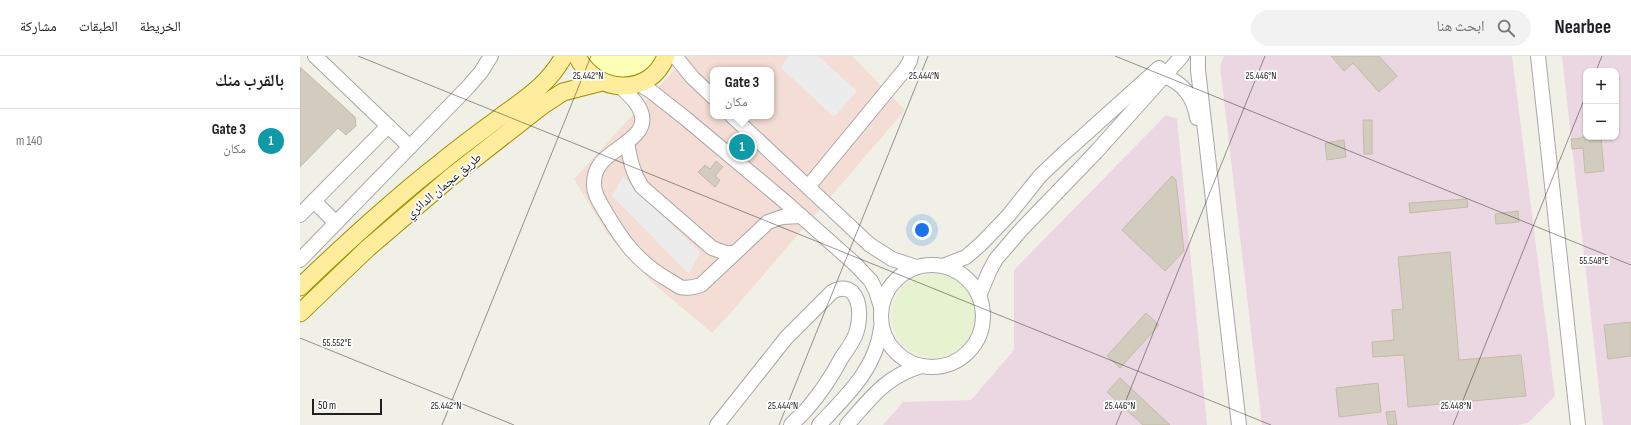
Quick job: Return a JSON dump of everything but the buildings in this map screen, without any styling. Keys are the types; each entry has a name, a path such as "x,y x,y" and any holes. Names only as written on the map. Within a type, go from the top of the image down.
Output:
{"main road":[{"name":"طريق عجمان الدائري","path":"300,287 351,239 410,188 465,144 542,87 550,78 564,56"},
{"path":"577,56 581,65 590,75 602,82 620,86 638,83 649,78 658,69 666,56"},
{"name":"طريق عجمان الدائري","path":"300,313 368,248 451,177 543,105 563,92 602,82"}],"street":[{"path":"315,56 410,147"},
{"path":"300,260 468,87 481,72 491,56"},
{"path":"675,56 692,77 710,95"},
{"path":"805,184 906,68 911,56"},
{"path":"943,266 966,257 981,244 1045,171 1106,114 1153,74 1170,56"},
{"path":"979,296 996,259 1020,231 1096,152 1182,56"},
{"path":"1198,56 1198,70 1239,425"},
{"path":"1531,56 1573,424"},
{"path":"1538,56 1573,424"},
{"path":"1164,76 1182,85 1193,102 1196,112 1230,425"},
{"path":"638,83 685,118 702,141 729,166 765,194 784,200 864,273 876,291 881,307 882,327 875,354 866,371 853,388 819,425"},
{"path":"620,86 638,105 642,119 641,127 637,134 601,162 596,172 594,183 595,194 622,240 639,259 658,273 680,287 693,287 701,284 768,222 782,217 801,216"},
{"path":"725,119 731,127 777,169 805,184"},
{"path":"735,119 870,245 892,259 916,267"},
{"path":"746,119 786,158 805,184"},
{"path":"300,215 388,126"},
{"path":"627,142 631,167 635,177 642,187 712,248 726,253 735,253"},
{"path":"314,201 336,223"},
{"path":"881,307 885,294 893,282 903,273 916,267 929,264 943,266 962,275 970,282 979,296 983,311 982,327 976,342 966,354 952,363 937,367 921,366 907,361 896,353 887,341 882,327"},
{"path":"717,425 786,338 832,292 844,288 855,296 859,309 859,322 855,335 822,389 806,410 791,425"},
{"path":"847,425 883,385 897,375 921,366"}],"shaded area":[{"path":"687,56 852,56 905,110 712,333 654,284 607,233 574,179"},
{"path":"788,56 818,56 857,91 834,117 781,68"},
{"path":"1224,56 1512,56 1555,396 1528,423 1518,425 1262,425 1220,66"},
{"path":"1562,56 1631,56 1631,425 1603,425"},
{"path":"1166,115 1177,119 1207,425 883,425 903,402 971,400 1014,350 1014,270"},
{"path":"623,177 700,252 689,274 612,196"},
{"path":"926,274 942,274 958,281 969,292 976,308 976,324 973,332 964,346 958,351 942,358 926,358 910,351 899,340 892,324 892,308 899,292 910,281"}],"sand":[{"path":"584,56 660,56 654,67 634,79 599,75"}],"place":[{"name":"Gate 3","path":"742,147"}]}
